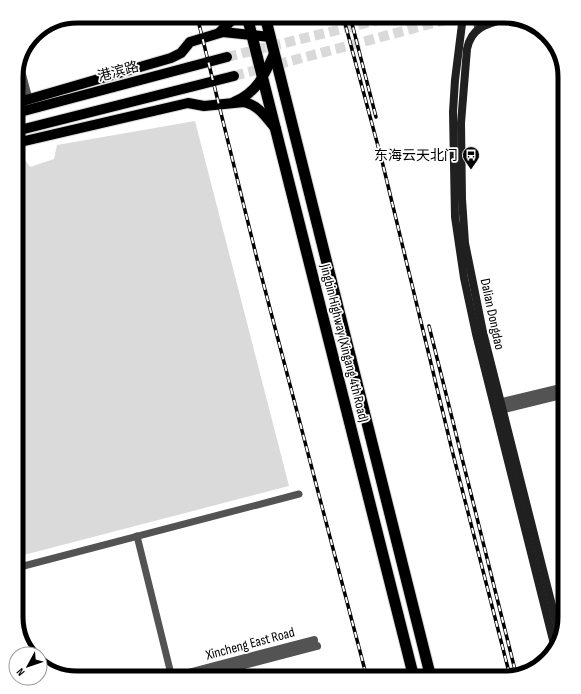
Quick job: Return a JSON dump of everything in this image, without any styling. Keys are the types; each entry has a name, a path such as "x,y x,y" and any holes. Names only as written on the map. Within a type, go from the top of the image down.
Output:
{"highway":[{"name":"Jingbin Highway (Xingang 4th Road)","path":"249,23 412,671"},
{"name":"Jingbin Highway (Xingang 4th Road)","path":"267,23 429,671"}],"main road":[{"path":"219,33 229,23"},
{"name":"Dalian Dongdao","path":"463,23 455,80 453,112 456,217 464,278 476,334 498,408 557,627"},
{"path":"481,27 495,23"},
{"name":"Dalian Dongdao","path":"481,27 468,42 465,57 461,122 462,199 465,244 498,408 553,637"},
{"path":"23,101 171,58 181,53 190,42 219,33 236,32 270,37"},
{"path":"229,104 250,93 263,78 274,54"},
{"name":"港滨路","path":"23,111 228,57"},
{"path":"23,129 234,76"},
{"path":"23,141 188,104 204,106 244,102 250,103 263,113 276,130"}],"street":[{"path":"479,23 481,27"},
{"path":"23,76 29,99"},
{"path":"498,408 558,389"},
{"path":"498,408 558,395"},
{"path":"23,566 299,494"},
{"path":"137,536 169,671"},
{"name":"Xincheng East Road","path":"200,671 316,643 218,671"}],"shaded area":[{"path":"195,121 289,486 23,555 23,157 30,167 54,159 57,145"}],"tunnel":[{"path":"227,57 366,23"},
{"path":"234,76 434,23"}],"railway":[{"path":"199,23 258,263 365,671"},
{"path":"345,23 382,161 452,450 509,671"},
{"path":"352,23 376,117"},
{"path":"429,326 515,670"}],"place":[{"name":"东海云天北门","path":"471,170"}]}
